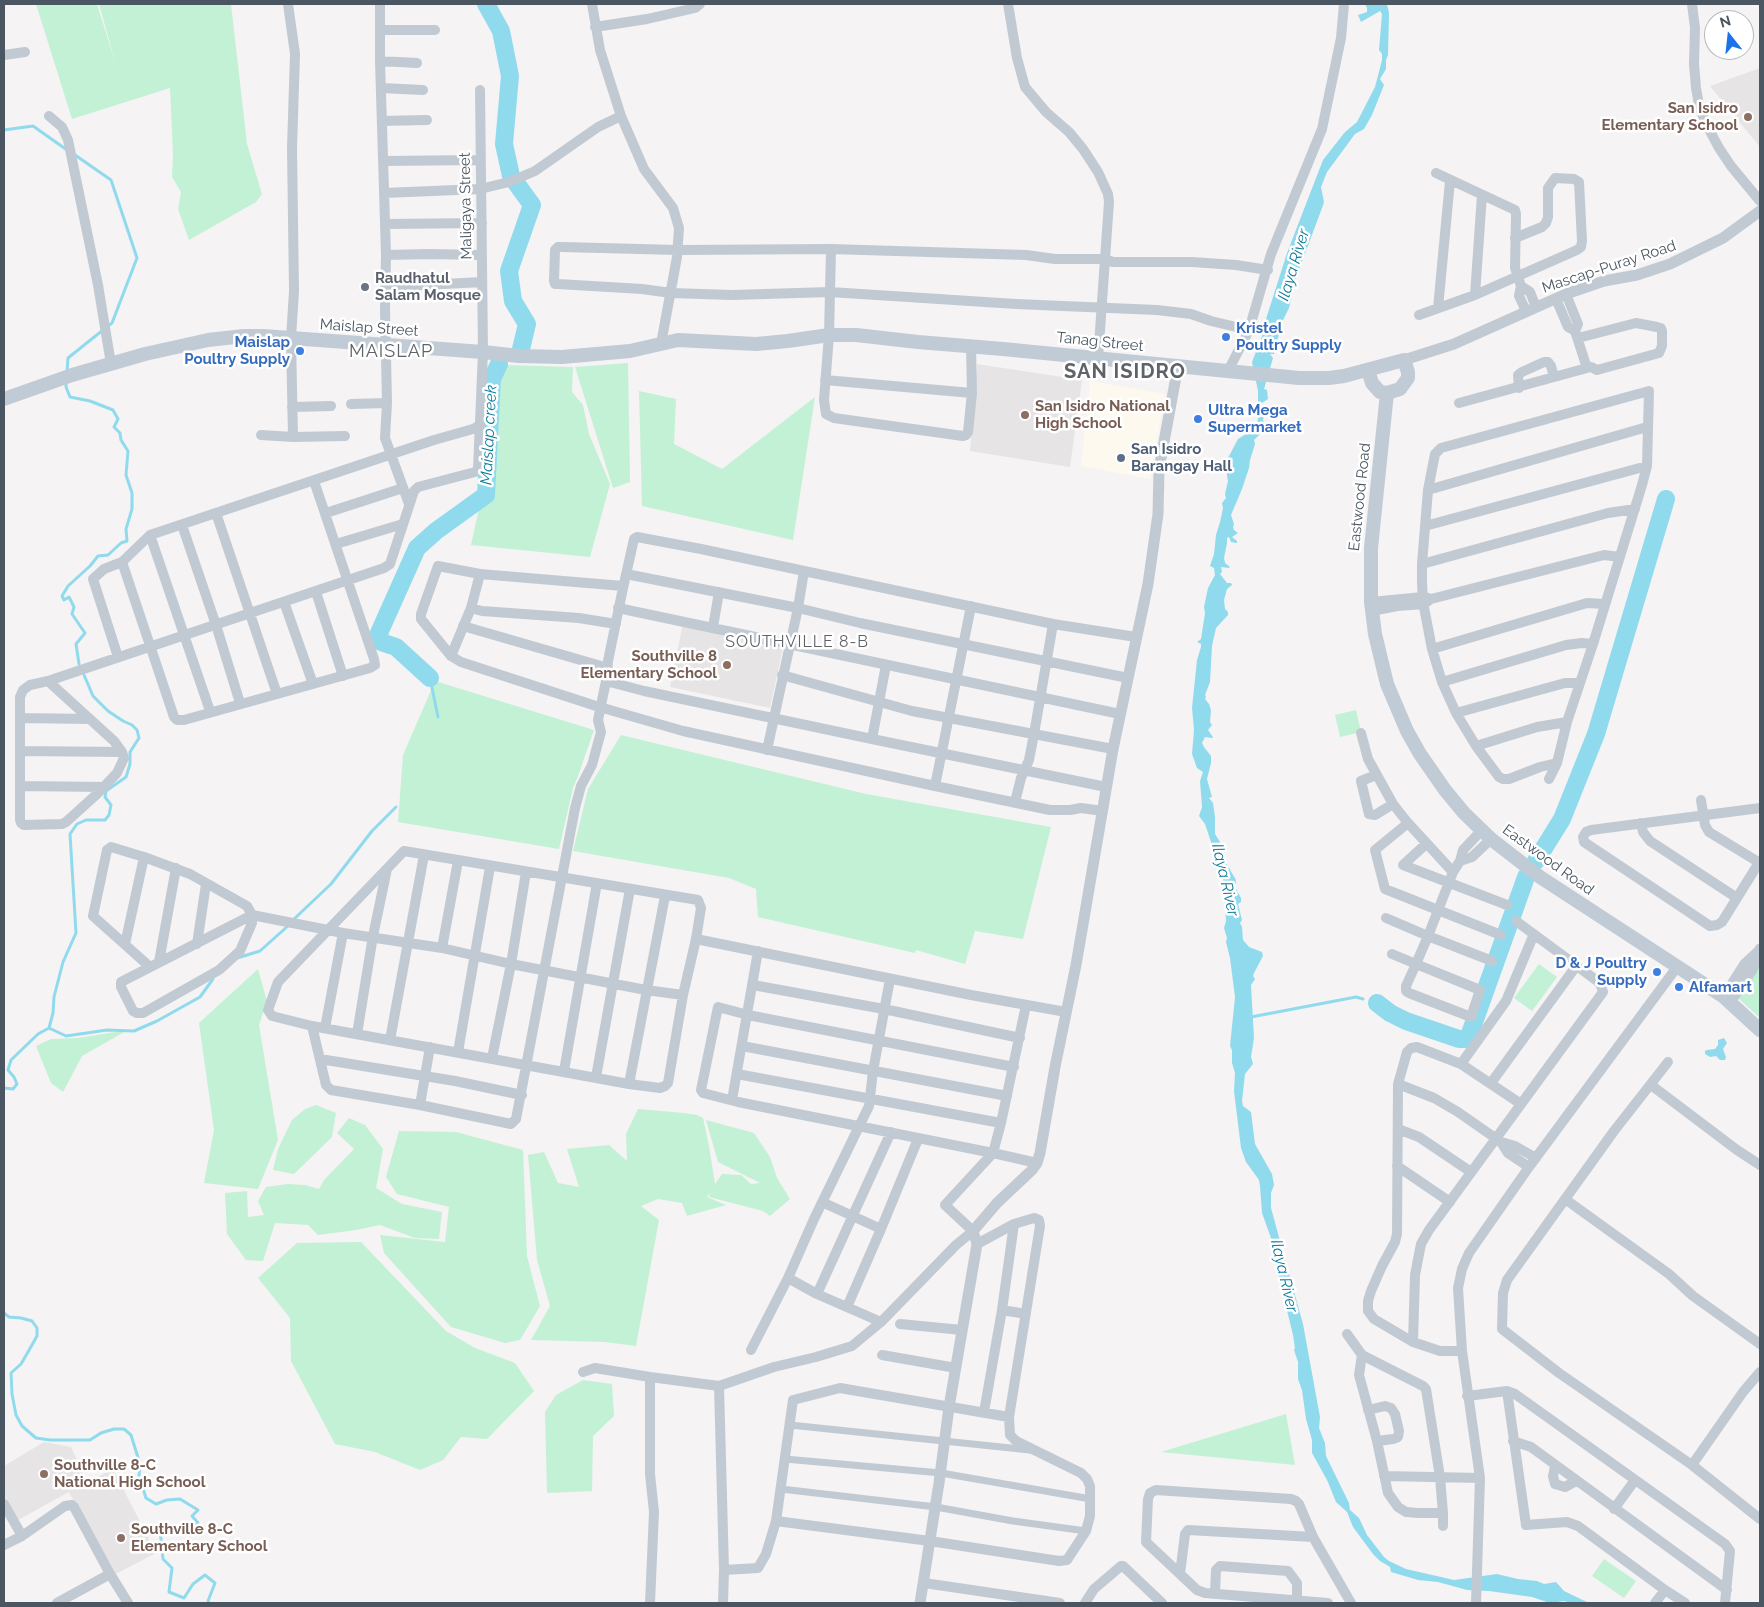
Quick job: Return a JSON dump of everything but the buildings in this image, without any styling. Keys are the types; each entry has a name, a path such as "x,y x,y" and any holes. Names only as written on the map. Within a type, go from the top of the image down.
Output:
{"main road":[{"name":"Maislap Street","path":"4,399 53,381 111,364 180,346 226,338 263,336 519,356 562,357 630,351 678,340 771,343 829,335"},
{"name":"Tanag Street","path":"829,335 856,335 1287,377 1329,378 1404,360"},
{"path":"1368,370 1375,388 1380,392 1387,393 1400,389 1405,384 1408,372 1404,360"},
{"name":"Eastwood Road","path":"1387,393 1371,548 1371,606 1375,634 1387,684 1407,731 1420,754 1445,790 1486,835 1540,877 1727,1000 1760,1030"}],"street":[{"path":"288,4 295,54 292,148 294,291 291,338 293,437"},
{"path":"48,681 114,741 122,752 123,764 103,788 66,822 62,824 24,825 20,820 20,697 23,690 30,685 48,681 374,573 390,564 409,504 385,438 387,403 386,224 380,61 380,4"},
{"path":"592,4 600,50 621,116 644,169 673,208 679,228 678,250 661,344"},
{"path":"595,26 647,19 695,8 700,4"},
{"path":"1008,4 1017,58 1026,86 1046,112 1069,132 1078,143 1098,172 1106,188 1109,202 1098,359"},
{"path":"1234,372 1272,254 1322,129 1341,38 1344,4"},
{"path":"1692,4 1695,28 1694,64 1696,88 1702,114 1719,148 1760,201"},
{"path":"380,30 435,30"},
{"path":"4,55 25,52"},
{"path":"380,61 417,64"},
{"path":"381,88 423,90"},
{"name":"Maligaya Street","path":"409,504 414,491 418,487 475,472 478,469 483,352 482,223 479,160 480,90"},
{"path":"49,116 62,127 68,140 98,285 111,364"},
{"path":"384,192 480,189 509,182 535,171 598,127 621,116"},
{"path":"382,121 426,120"},
{"path":"384,161 479,160"},
{"path":"1436,173 1515,210 1514,261 1519,281 1519,296 1531,309"},
{"path":"1420,315 1475,294 1519,281 1577,250 1581,246 1579,182 1574,179 1555,178 1548,188 1548,217 1546,223 1542,227 1515,238"},
{"path":"1438,308 1450,181"},
{"path":"1475,294 1482,195"},
{"name":"Mascap-Puray Road","path":"1404,360 1454,344 1561,296 1604,281 1637,275 1670,264 1723,238 1760,212"},
{"path":"386,224 482,223"},
{"path":"1249,330 1218,323 1192,314 1157,310 830,292 671,293 642,289 555,284 555,250 558,247 678,250 831,249 1026,255 1055,259 1105,259 1113,262 1192,262 1236,265 1268,270"},
{"path":"831,249 829,335 824,409 826,414 963,436 968,432 972,393 971,346"},
{"path":"386,255 482,255"},
{"path":"386,287 482,282"},
{"path":"1561,296 1568,327 1577,334 1589,367"},
{"path":"1459,403 1519,388 1589,367 1598,370 1659,353 1662,346 1662,328 1636,323 1577,334"},
{"path":"1519,388 1518,375 1544,362 1548,362 1551,366 1554,377"},
{"path":"583,1372 595,1368 650,1378 720,1386 774,1367 852,1346 881,1322 956,1245 973,1231 997,1203 1026,1177 1037,1163 1076,965 1113,749 1152,561 1159,508 1159,469 1178,366"},
{"path":"825,380 972,393"},
{"path":"1549,779 1557,762 1579,683 1635,509 1646,466 1649,391 1441,448 1435,454 1428,490 1422,564 1432,649 1442,682 1456,713 1476,746 1500,777 1509,779 1540,766 1557,762"},
{"path":"351,404 387,403"},
{"path":"292,406 331,406"},
{"path":"118,657 93,579 104,569 122,562 150,535 391,456 434,440 473,429 480,425"},
{"path":"1428,490 1647,427"},
{"path":"261,435 293,437 345,436"},
{"path":"1425,526 1646,466"},
{"path":"122,562 174,717 177,720 184,720 370,668 374,665 349,581 314,481"},
{"path":"326,513 403,488"},
{"path":"1422,564 1608,513 1635,509"},
{"path":"216,513 277,694"},
{"path":"336,544 403,524"},
{"path":"182,525 240,703"},
{"path":"150,535 210,712"},
{"path":"312,1026 326,1085 331,1090 420,1105 511,1124 516,1119 579,794 592,765 601,732 598,720 600,707 618,608 634,539 640,537 1054,624 1136,638"},
{"path":"1371,606 1397,606 1426,600 1604,555 1620,557"},
{"path":"623,586 480,574 438,566 421,614 422,619 451,656 461,662 600,707 683,731 1050,810 1081,808 1103,811"},
{"path":"767,750 798,608 804,571"},
{"path":"451,656 471,608 480,574"},
{"path":"626,574 798,608 860,623 1128,678"},
{"path":"316,592 343,676"},
{"path":"713,627 719,592"},
{"path":"284,602 313,684"},
{"path":"1432,649 1587,603 1605,604"},
{"path":"935,786 971,606"},
{"path":"471,608 579,618 616,624"},
{"path":"618,608 1120,714"},
{"path":"1015,802 1034,734 1054,624"},
{"path":"464,626 608,668"},
{"path":"1442,682 1566,645 1582,642 1593,644"},
{"path":"872,739 886,665"},
{"path":"782,675 903,709 1113,749"},
{"path":"606,681 644,691 1106,787"},
{"path":"1456,713 1565,683 1579,683"},
{"path":"20,718 90,718"},
{"path":"1476,746 1537,727 1568,722"},
{"path":"1361,733 1368,759 1393,804 1426,844 1453,872"},
{"path":"21,751 122,752"},
{"path":"1376,775 1361,781 1369,814 1375,815 1393,804"},
{"path":"21,786 103,788"},
{"path":"1701,800 1703,815 1709,832 1760,862 1722,922 1717,925 1710,926 1584,842 1583,837 1586,832 1591,830 1641,823 1703,815 1760,808"},
{"path":"1408,823 1375,850 1385,889 1501,935"},
{"path":"1641,823 1643,832 1650,841 1737,898"},
{"path":"1392,954 1416,964 1480,990 1471,1017 1406,991 1406,986 1416,964 1428,936 1453,872 1460,861 1472,857 1486,835"},
{"path":"1426,844 1403,865 1507,904"},
{"path":"154,965 125,944 93,916 107,850 110,847 176,868 247,906 252,915 252,923 240,951 219,970 143,1013 137,1014 132,1010 121,987 121,982 252,915 343,933 373,936 442,948 511,964 646,990 683,995"},
{"path":"404,851 526,872 698,900 700,903 696,939 683,995 668,1083 665,1086 660,1088 629,1084 312,1026 272,1016 268,1010 278,982 404,851"},
{"path":"390,1040 424,855"},
{"path":"125,944 144,857"},
{"path":"442,948 458,861"},
{"path":"458,1052 490,867"},
{"path":"154,965 176,868"},
{"path":"357,1034 373,936 387,868"},
{"path":"492,1058 511,964 526,872"},
{"path":"564,1072 598,883"},
{"path":"197,944 206,884"},
{"path":"596,1077 630,889"},
{"path":"629,1084 665,896"},
{"path":"1386,918 1492,961"},
{"path":"1413,1342 1415,1275 1421,1244 1471,1172 1499,1140 1521,1104 1603,992 1600,983 1516,921"},
{"path":"326,1028 343,933"},
{"path":"1461,1064 1506,1001 1534,934"},
{"path":"696,939 890,979 1066,1012"},
{"path":"1727,1000 1745,964 1760,949"},
{"path":"732,1100 758,951"},
{"path":"1491,1083 1577,965"},
{"path":"1476,1601 1480,1478 1462,1351 1458,1288 1462,1269 1469,1253 1529,1167 1677,967"},
{"path":"751,1350 788,1278 871,1099 873,1071 890,979"},
{"path":"753,985 884,1009 1020,1038"},
{"path":"920,1603 941,1473 949,1407 977,1244 973,1231 945,1205 993,1153 1002,1123 1026,1005"},
{"path":"1014,1067 718,1007 701,1086 703,1093 732,1100 1037,1163"},
{"path":"742,1046 1007,1096"},
{"path":"420,1105 430,1047"},
{"path":"1462,1351 1440,1351 1413,1342 1374,1319 1368,1311 1371,1291 1395,1242 1397,1234 1398,1084 1408,1052 1411,1048 1417,1047 1461,1064 1521,1104"},
{"path":"320,1059 425,1076 522,1095"},
{"path":"1668,1062 1614,1131 1507,1280 1503,1293 1502,1329 1559,1373 1692,1464 1760,1519"},
{"path":"737,1074 1002,1123"},
{"path":"1398,1084 1442,1103 1499,1140 1515,1146 1536,1158"},
{"path":"1651,1084 1737,1150 1760,1165"},
{"path":"1398,1129 1419,1136 1471,1172"},
{"path":"817,1294 891,1132"},
{"path":"847,1306 918,1138"},
{"path":"1499,1140 1508,1153 1529,1167"},
{"path":"1397,1166 1450,1202"},
{"path":"1565,1199 1669,1274 1693,1296 1760,1344"},
{"path":"822,1202 881,1229"},
{"path":"776,1521 1064,1561 1069,1557 1086,1531 1090,1516 1090,1486 1087,1479 1081,1473 1010,1435 1009,1417 1040,1226 1038,1220 1034,1218 1014,1224 977,1244"},
{"path":"984,1412 1002,1310 1014,1224"},
{"path":"788,1278 817,1294 881,1322"},
{"path":"1002,1310 1026,1314"},
{"path":"900,1324 962,1330"},
{"path":"1348,1334 1362,1355 1424,1386 1426,1389 1440,1477 1443,1526"},
{"path":"882,1355 956,1368"},
{"path":"1362,1355 1359,1375 1377,1441 1388,1493 1398,1507 1406,1512 1418,1514 1443,1513"},
{"path":"1692,1464 1743,1392 1760,1372"},
{"path":"650,1378 650,1474 654,1512 650,1603"},
{"path":"720,1386 723,1603"},
{"path":"724,1570 758,1568 766,1554 776,1521 793,1400 840,1388 1009,1417"},
{"path":"1467,1396 1507,1391 1515,1394 1725,1544 1730,1551 1725,1603"},
{"path":"1507,1391 1526,1525 1573,1523 1685,1603"},
{"path":"1368,1410 1385,1406 1390,1408 1395,1414 1399,1431 1398,1437 1377,1441"},
{"path":"790,1425 1038,1451"},
{"path":"1513,1441 1531,1448 1726,1590"},
{"path":"785,1459 941,1473 1091,1499"},
{"path":"1555,1466 1553,1476 1555,1484 1565,1487 1576,1481"},
{"path":"1384,1476 1480,1478"},
{"path":"1614,1508 1635,1480"},
{"path":"781,1489 936,1506 1013,1521 1086,1531"},
{"path":"1328,1603 1216,1594 1197,1590 1146,1542 1148,1499 1150,1493 1156,1490 1291,1499 1300,1504 1313,1537 1350,1603"},
{"path":"4,1504 22,1536"},
{"path":"4,1545 22,1536 65,1506 72,1505 128,1603"},
{"path":"1180,1574 1185,1534 1188,1530 1313,1537"},
{"path":"1085,1603 1094,1589 1121,1566 1162,1603"},
{"path":"1216,1594 1216,1570 1220,1566 1288,1571 1297,1583 1296,1600"},
{"path":"58,1603 110,1574"},
{"path":"924,1583 1060,1603"},
{"path":"1655,1603 1665,1590"}],"shaded area":[{"name":"San Isidro Elementary School","path":"1760,68 1760,147 1710,86"},
{"name":"San Isidro National High School","path":"977,364 1082,380 1070,467 970,451"},
{"path":"1090,381 1165,394 1150,479 1081,466"},
{"name":"Southville 8 Elementary School","path":"683,623 784,643 770,708 670,687"},
{"path":"44,1442 71,1447 87,1482 113,1469 156,1553 112,1576 69,1492 18,1520 4,1496 4,1466"}],"green space":[{"path":"36,4 97,4 116,65 99,4 231,4 247,144 262,194 256,202 189,240 178,209 181,192 172,177 173,154 170,88 72,119"},
{"path":"628,363 630,482 613,488 575,367"},
{"path":"503,365 573,367 572,392 583,405 589,434 610,484 590,557 471,545 489,463 489,394"},
{"path":"639,391 676,399 674,444 722,469 815,397 793,540 642,506"},
{"path":"435,681 594,730 573,788 559,849 398,822 403,755"},
{"path":"1356,710 1361,732 1340,737 1335,715"},
{"path":"621,735 866,794 1051,827 1023,939 975,931 965,964 916,950 915,953 758,917 756,889 729,878 573,851 588,789"},
{"path":"1539,964 1557,977 1532,1011 1514,998"},
{"path":"1760,965 1760,1018 1738,998"},
{"path":"258,969 267,1001 259,1025 278,1140 258,1189 204,1183 214,1130 199,1023"},
{"path":"128,1030 82,1056 63,1092 51,1083 36,1046 51,1039 78,1038"},
{"path":"316,1105 336,1113 332,1137 294,1174 273,1170 278,1149 292,1120 305,1109"},
{"path":"638,1109 684,1113 703,1118 715,1184 722,1174 741,1175 751,1184 760,1183 718,1162 706,1120 754,1133 770,1157 777,1178 790,1199 770,1216 763,1211 709,1197 710,1193 707,1197 726,1205 687,1216 682,1203 658,1199 641,1206 659,1220 636,1346 605,1342 531,1340 550,1306 537,1260 528,1155 544,1152 558,1183 579,1187 567,1149 609,1145 627,1161 626,1134"},
{"path":"349,1118 365,1125 383,1149 376,1188 402,1204 442,1212 439,1239 415,1238 380,1225 318,1235 308,1225 275,1223 263,1261 246,1260 227,1234 225,1193 247,1191 248,1217 264,1215 258,1201 266,1187 288,1184 305,1185 319,1189 324,1180 354,1149 337,1133"},
{"path":"399,1131 456,1132 523,1150 527,1256 540,1306 520,1340 505,1343 451,1327 384,1253 380,1235 445,1242 449,1207 397,1194 386,1177"},
{"path":"361,1242 446,1331 475,1348 515,1363 534,1391 487,1439 461,1437 443,1460 420,1470 375,1452 335,1444 291,1361 290,1318 258,1278 297,1243"},
{"path":"583,1380 612,1384 614,1416 593,1436 592,1491 547,1493 545,1412 556,1395"},
{"path":"1286,1414 1295,1465 1161,1452"},
{"path":"1604,1559 1636,1581 1624,1598 1592,1576"}],"water":[{"name":"Ilaya River","path":"1365,4 1387,4 1389,13 1388,55 1386,69 1380,79 1384,85 1364,129 1355,134 1327,172 1321,187 1324,202 1296,278 1289,308 1282,322 1274,354 1270,354 1273,358 1264,389 1267,390 1268,399 1262,403 1266,408 1263,420 1265,425 1263,431 1254,440 1255,444 1249,468 1231,515 1234,530 1238,533 1232,537 1237,543 1231,542 1229,537 1227,538 1224,558 1225,563 1230,567 1221,567 1222,572 1220,574 1227,583 1232,585 1227,589 1224,600 1228,615 1216,628 1212,646 1210,682 1205,695 1211,710 1210,722 1212,725 1208,730 1213,737 1205,737 1202,743 1211,756 1207,779 1212,797 1209,798 1213,803 1215,834 1220,842 1225,861 1236,880 1235,887 1241,898 1241,902 1238,904 1242,920 1240,923 1243,940 1249,947 1262,952 1263,956 1254,973 1255,979 1251,985 1254,1038 1251,1057 1253,1064 1245,1074 1242,1101 1243,1106 1251,1112 1255,1144 1272,1174 1274,1185 1271,1193 1271,1208 1303,1324 1320,1417 1319,1428 1325,1443 1326,1456 1349,1503 1350,1510 1359,1518 1367,1535 1384,1557 1406,1569 1454,1580 1497,1574 1544,1584 1556,1582 1564,1591 1589,1603 1564,1601 1550,1603 1532,1597 1467,1590 1438,1582 1418,1580 1391,1572 1390,1567 1373,1554 1353,1527 1347,1512 1336,1502 1327,1480 1312,1453 1312,1440 1298,1379 1298,1362 1294,1350 1293,1335 1270,1246 1271,1238 1262,1213 1259,1180 1246,1162 1241,1148 1234,1091 1235,1073 1230,1046 1235,997 1224,928 1226,921 1223,878 1222,871 1217,866 1214,857 1214,851 1205,824 1199,816 1202,807 1200,781 1203,772 1197,768 1192,754 1194,730 1192,708 1197,660 1201,647 1201,644 1197,642 1201,639 1208,588 1215,575 1214,568 1210,566 1223,508 1222,503 1226,498 1228,458 1238,439 1256,426 1258,419 1258,391 1252,362 1264,331 1287,253 1323,160 1345,132 1357,122 1375,87 1382,60 1382,54 1379,50 1382,14 1380,11 1361,22 1358,15 1367,12"},
{"path":"1724,1038 1727,1043 1723,1049 1726,1057 1725,1060 1705,1054 1707,1050 1715,1049 1718,1045 1718,1040"}],"waterway":[{"name":"Maislap creek","path":"486,4 501,31 510,76 504,144 511,176 532,205 509,271 513,301 527,324 521,349"},
{"path":"4,130 33,126 67,150"},
{"path":"75,155 111,180 137,258 112,323 108,326"},
{"path":"67,372 68,358 103,330"},
{"name":"Maislap creek","path":"430,678 396,647 381,642 379,633 417,548 436,531 486,495 492,379 499,364"},
{"path":"66,381 70,397 90,401 113,410 118,419 114,427 120,433 121,440 128,451 126,475 132,493 132,509 126,529 127,541 121,543 108,555 98,556 68,586 62,596 64,600 69,597 74,607 72,614 85,633 76,644 79,664"},
{"path":"1536,861 1562,819 1596,734 1666,499"},
{"path":"4,1088 13,1089 17,1084 8,1070 11,1060 38,1034 49,1028 53,1013 54,997 63,962 76,933 70,834 77,824 86,820 105,820 109,815 111,805 105,797 106,791 126,777 130,764 130,752 139,738 137,730 132,725 108,711 93,696 84,675"},
{"path":"430,678 438,717"},
{"path":"293,920 331,884 372,831 396,807"},
{"path":"1377,1003 1390,1013 1406,1021 1459,1039 1468,1039 1526,877"},
{"path":"237,958 260,951 289,925"},
{"path":"49,1028 66,1036 107,1030 134,1031 157,1021 200,997 213,979"},
{"path":"1251,1017 1356,997 1363,999"},
{"path":"4,1313 9,1317 32,1321 37,1328 37,1336 28,1352 21,1364 11,1373 16,1415 22,1426 36,1438 50,1440 90,1440 101,1433 114,1429 124,1429 131,1435 140,1464 139,1476 146,1498 156,1504 167,1500 180,1499 198,1510 192,1516 198,1523 189,1528 178,1529 167,1525 160,1529 163,1559 172,1568 169,1592 184,1598 193,1584 205,1575 215,1583 208,1601 209,1603"}],"place":[{"name":"San Isidro Elementary School","path":"1748,117"},
{"name":"Raudhatul Salam Mosque","path":"365,287"},
{"name":"Kristel Poultry Supply","path":"1226,337"},
{"name":"Maislap Poultry Supply","path":"300,351"},
{"name":"San Isidro National High School","path":"1025,415"},
{"name":"Ultra Mega Supermarket","path":"1198,419"},
{"name":"San Isidro Barangay Hall","path":"1121,458"},
{"name":"Southville 8 Elementary School","path":"727,665"},
{"name":"D & J Poultry Supply","path":"1657,972"},
{"name":"Alfamart","path":"1679,987"},
{"name":"Southville 8-C National High School","path":"44,1474"},
{"name":"Southville 8-C Elementary School","path":"121,1538"}],"district":[{"name":"MAISLAP","path":"391,352"},
{"name":"SAN ISIDRO","path":"1125,372"},
{"name":"SOUTHVILLE 8-B","path":"797,642"}]}
